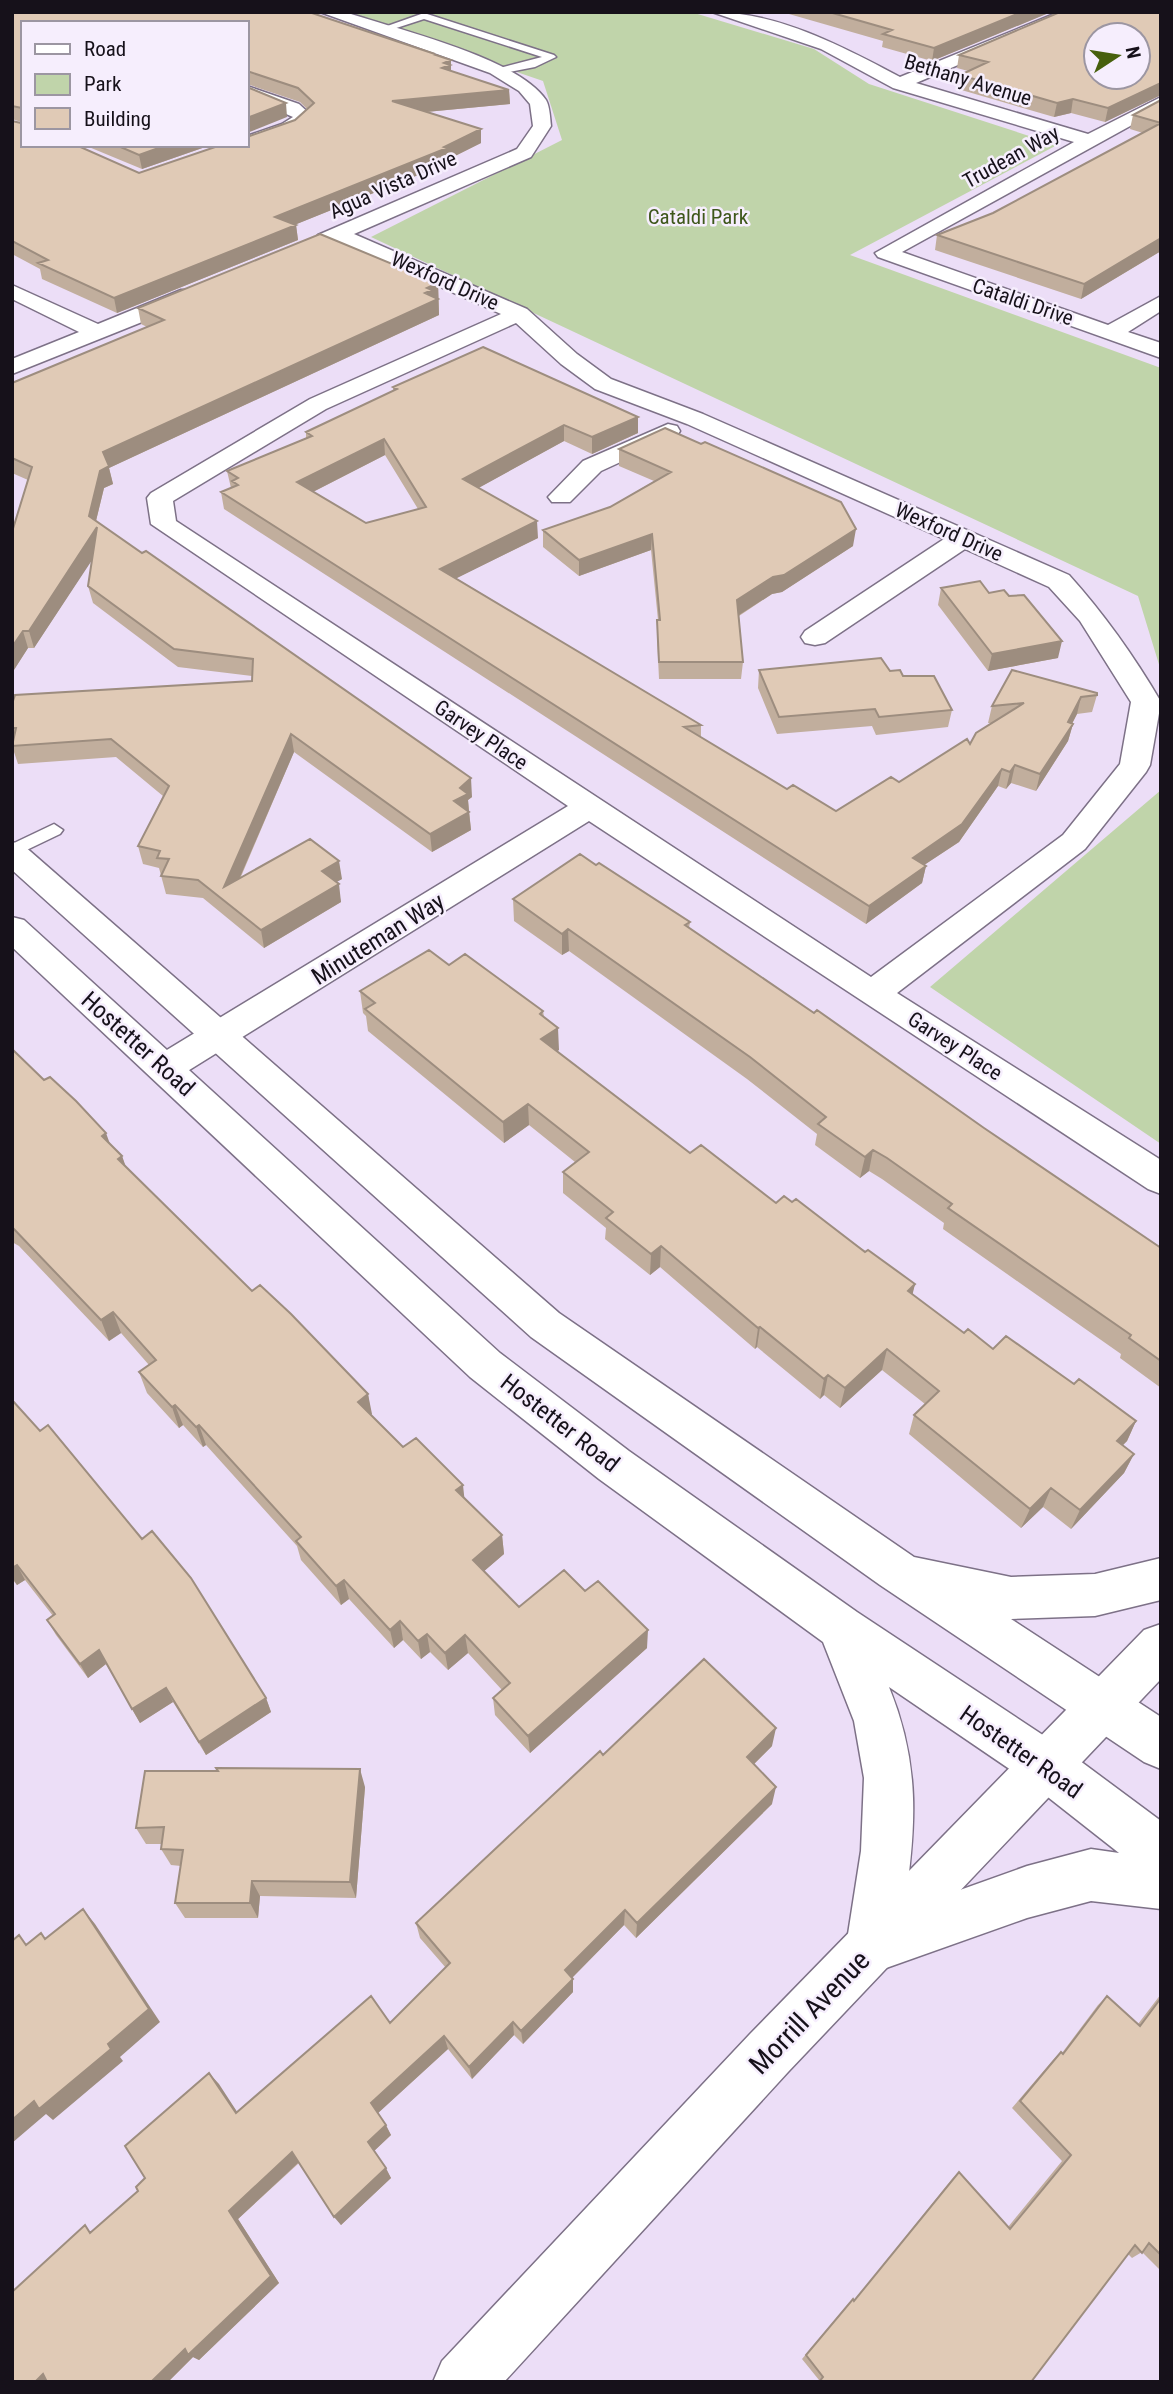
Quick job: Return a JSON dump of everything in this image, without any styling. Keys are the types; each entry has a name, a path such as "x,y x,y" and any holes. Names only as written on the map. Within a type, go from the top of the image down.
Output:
{"street":[{"name":"Agua Vista Drive","path":"300,249 524,153 542,126 539,103 525,87 499,71 328,12"},
{"name":"Bethany Avenue","path":"720,12 827,45 899,84 1087,140"},
{"path":"1023,12 1056,21"},
{"path":"899,84 1074,12"},
{"path":"248,91 293,108 304,117 289,128 248,142"},
{"name":"Trudean Way","path":"885,253 1087,140 1161,102"},
{"name":"Wexford Drive","path":"338,234 519,314 603,384 695,419 1059,581 1090,615 1122,660 1146,702 1135,765 1074,842 872,993"},
{"name":"Cataldi Drive","path":"885,253 1161,351"},
{"path":"12,367 212,285"},
{"path":"12,290 96,332"},
{"path":"1110,332 1161,302"},
{"name":"Garvey Place","path":"519,314 318,404 160,498 164,524 872,993 1161,1179"},
{"path":"561,496 592,466 695,419"},
{"path":"815,637 964,538"},
{"name":"Minuteman Way","path":"165,1068 589,807"},
{"path":"12,852 545,1325 895,1570 1161,1745"},
{"name":"Hostetter Road","path":"12,928 485,1365 614,1465 841,1627 1047,1766 1108,1815 1161,1851"},
{"path":"895,1570 1011,1598 1094,1595 1161,1579"},
{"path":"841,1627 872,1704 886,1754 890,1801 872,1947 1027,1892 1091,1875 1161,1882"},
{"name":"Morrill Avenue","path":"463,2382 872,1947 1161,1646"}],"lane":[{"path":"381,30 424,16 551,57 531,65 499,71"},
{"path":"12,852 54,830"}],"green space":[{"name":"Cataldi Park","path":"342,12 691,12 814,49 869,84 1057,145 850,255 1161,368 1161,671 1138,596 371,237 562,140 543,81"},
{"path":"1161,790 1161,1144 930,987"}],"building":[{"path":"12,12 309,12 451,60 444,63 450,65 442,68 509,90 392,101 481,129 444,147 447,148 275,217 296,225 114,298 38,263 48,260 12,241 12,121 21,123 21,147 80,147 139,173 215,147 248,147 248,137 295,120 314,103 298,88 248,71 248,21 21,21 21,108 12,106"},
{"path":"829,12 1022,12 934,48 883,34 892,30"},
{"path":"1060,12 1161,12 1161,83 1152,87 1152,21 1082,21 1082,91 1144,91 1108,108 1073,99 1057,103 960,75 988,62 959,55"},
{"path":"248,87 286,103 248,118"},
{"path":"1161,100 1161,123 1133,115"},
{"path":"1161,123 1161,238 1084,284 937,235 993,213"},
{"path":"121,147 161,147 139,155"},
{"path":"320,234 438,283 427,288 432,290 425,293 438,299 103,452 109,466 100,471 89,516 142,553 146,551 471,778 460,788 468,794 454,801 469,812 430,834 291,734 224,887 310,839 339,861 322,871 339,884 261,930 198,880 161,876 169,859 157,858 160,851 138,846 169,786 111,739 12,746 16,728 12,728 12,704 15,695 252,681 253,659 174,649 88,586 97,527 29,631 23,631 12,647 12,532 32,467 12,458 12,383 164,320 138,308"},
{"path":"483,347 638,417 592,437 564,425 463,479 537,521 440,569 701,725 684,727 787,789 793,785 836,811 891,777 899,782 967,739 970,744 976,733 1024,703 992,706 1012,670 1097,695 1081,697 1068,722 1073,724 1040,774 1015,765 1010,772 1002,769 962,824 913,858 926,866 869,906 221,492 238,485 232,481 238,478 227,471 312,436 306,432 397,389 393,387","holes":["384,439 426,507 366,523 297,482"]},
{"path":"665,428 701,444 705,442 841,502 856,529 784,575 773,577 737,600 743,662 659,662 657,620 660,620 652,534 579,560 543,530 610,507 671,472 619,449"},
{"path":"980,581 989,593 1004,590 1009,596 1024,595 1062,641 992,654 941,588"},
{"path":"881,658 890,671 900,670 903,676 934,676 952,710 879,717 875,709 779,717 759,670"},
{"path":"580,854 596,865 599,863 690,922 685,925 814,1013 817,1010 1161,1248 1161,1361 1129,1338 1131,1335 948,1208 952,1204 887,1158 873,1150 865,1157 818,1124 826,1117 750,1057 568,929 562,934 513,899"},
{"path":"429,950 449,965 465,954 543,1011 540,1014 558,1028 541,1039 690,1153 701,1145 776,1203 784,1196 792,1202 796,1199 865,1252 868,1250 915,1284 908,1291 964,1333 968,1329 993,1349 1006,1336 1074,1384 1079,1379 1136,1421 1117,1441 1134,1454 1080,1510 1051,1488 1030,1509 914,1415 939,1391 887,1349 845,1388 828,1375 824,1379 758,1328 661,1246 651,1254 606,1218 613,1212 563,1172 589,1152 528,1104 503,1122 365,1009 375,1003 360,991"},
{"path":"12,1049 44,1080 50,1077 76,1101 106,1133 102,1136 122,1156 118,1159 252,1291 260,1285 291,1314 368,1394 358,1402 403,1447 416,1438 463,1485 456,1490 502,1535 473,1560 519,1607 564,1570 585,1591 598,1581 648,1630 528,1736 493,1698 510,1683 465,1635 445,1653 427,1634 418,1641 400,1621 390,1630 344,1580 336,1586 296,1541 301,1537 199,1425 196,1427 175,1405 172,1407 139,1372 156,1360 113,1312 101,1320 12,1227"},
{"path":"12,1400 40,1431 48,1425 142,1539 152,1531 191,1578 266,1698 199,1742 166,1688 132,1709 99,1650 80,1664 47,1620 55,1614 17,1565 12,1568"},
{"path":"704,1659 776,1728 747,1757 776,1787 637,1923 625,1910 565,1970 573,1979 521,2031 513,2022 469,2067 444,2036 371,2103 386,2125 368,2142 386,2168 334,2217 292,2152 229,2211 271,2276 188,2355 185,2349 151,2382 47,2382 43,2374 35,2382 12,2382 12,2292 85,2225 90,2233 138,2191 136,2187 145,2178 125,2146 209,2073 236,2113 371,1996 390,2023 450,1963 416,1923 600,1751 603,1755"},
{"path":"216,1768 360,1769 350,1882 252,1881 250,1903 175,1903 183,1850 161,1849 164,1827 136,1828 145,1771 218,1771"},
{"path":"83,1909 149,2009 108,2044 111,2049 39,2109 34,2101 12,2120 12,1941 19,1935 26,1945 41,1933 45,1939"},
{"path":"1107,1996 1140,2026 1161,1998 1161,2255 1149,2243 1142,2253 1135,2245 1031,2382 819,2382 823,2377 806,2355 853,2299 854,2301 959,2172 1010,2229 1071,2155 1020,2101 1061,2052 1063,2054"}]}
